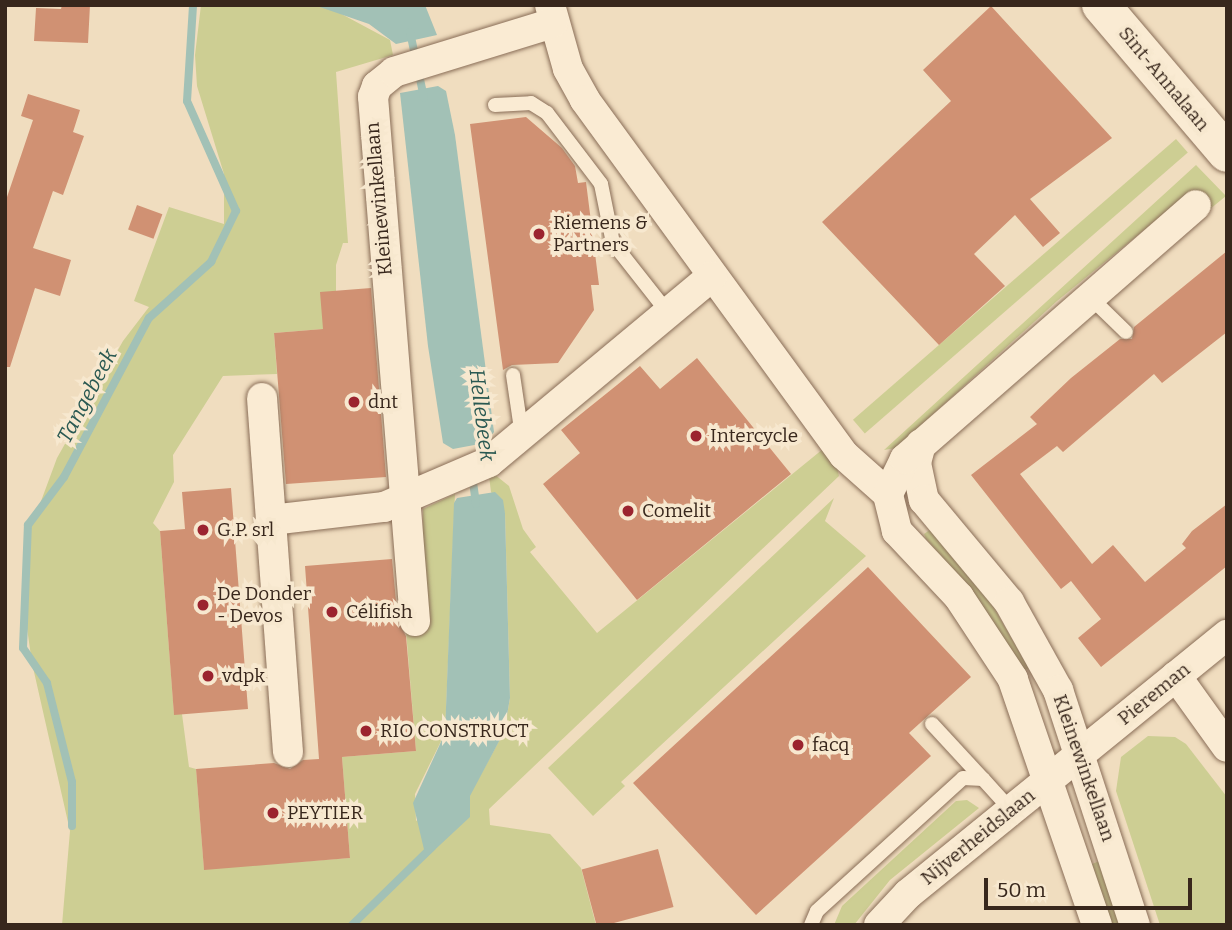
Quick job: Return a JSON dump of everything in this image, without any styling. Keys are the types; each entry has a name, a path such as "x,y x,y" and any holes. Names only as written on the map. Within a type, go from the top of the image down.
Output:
{"main road":[{"name":"Sint-Annalaan","path":"1101,5 1227,152"},
{"name":"Sint-Annalaan","path":"1132,5 1227,116"}],"street":[{"name":"Kleinewinkellaan","path":"415,621 372,108 377,86 402,69 439,58 551,14 568,69 585,100 844,455 888,494 897,531 959,597 1013,679 1097,925"},
{"path":"888,494 894,475 921,444 1196,205"},
{"path":"271,520 368,510 405,500 489,462 712,276"},
{"path":"262,398 288,752"},
{"name":"Kleinewinkellaan","path":"921,444 916,463 924,500 1009,601 1058,690 1135,925"},
{"name":"Piereman","path":"1081,754 1227,635"},
{"path":"1176,677 1227,747"},
{"name":"Nijverheidslaan","path":"879,925 908,894 1081,754"}],"lane":[{"path":"495,106 531,103 547,113 601,184 613,243 668,313"},
{"path":"1090,297 1125,332"},
{"path":"513,375 522,436"},
{"path":"932,724 1011,810"},
{"path":"811,925 817,911 957,781 970,776 983,779"}],"green space":[{"path":"201,5 314,5 334,10 390,40 393,55 336,72 348,243 343,243 336,265 336,291 323,329 274,333 277,374 223,376 173,455 174,482 153,523 160,531 174,714 182,714 189,767 196,769 204,869 350,858 342,757 416,751 406,631 423,585 423,509 455,494 445,733 415,794 416,821 480,776 504,732 510,698 505,513 491,492 489,476 494,474 509,486 523,529 536,547 530,552 597,633 823,449 837,467 839,476 489,809 490,825 550,834 581,868 596,925 62,925 70,831 32,663 23,600 24,547 57,458 123,341 149,307 134,301 169,207 224,224 224,174 197,86 195,55"},
{"path":"1176,139 1188,153 865,433 853,420"},
{"path":"1196,165 1226,196 1210,209 1192,191 1057,301 896,448 884,450"},
{"path":"834,498 825,521 866,556 621,782 625,786 593,816 548,768"},
{"path":"931,529 981,585 1029,669 1022,670 974,593 926,539 924,534"},
{"path":"1148,736 1175,737 1186,744 1227,797 1227,925 1160,925 1116,791 1121,757"},
{"path":"967,800 979,808 890,880 854,925 834,925 842,906 956,801"},
{"path":"1099,861 1123,925 1109,925 1090,865"}],"water":[{"path":"314,5 425,5 437,35 396,44 369,24"},
{"path":"438,86 446,91 455,135 494,432 485,443 453,449 443,443 428,346 400,93"},
{"path":"495,492 503,500 505,513 510,698 504,732 470,796 470,817 426,858 413,803 445,733 454,503 457,498"}],"building":[{"path":"62,5 90,5 88,43 34,41 36,8 61,9"},
{"path":"991,6 1112,138 1030,199 1060,233 1043,247 1015,215 974,254 1005,286 939,345 822,222 951,101 923,70"},
{"path":"28,94 80,110 73,132 84,136 63,195 53,191 33,248 71,260 60,296 35,288 10,367 5,367 5,203 33,120 21,116"},
{"name":"Riemens & Partners","path":"526,117 562,148 575,166 578,183 586,182 599,285 591,285 594,310 558,363 512,365 503,370 470,124"},
{"path":"137,205 162,214 153,239 128,229"},
{"path":"1227,251 1227,332 1162,383 1154,374 1063,452 1057,446 1020,474 1092,564 1113,545 1145,582 1186,548 1182,544 1192,531 1227,504 1227,566 1101,667 1078,638 1101,619 1071,581 1061,589 971,475 1037,424 1030,417 1071,378 1120,339 1132,339 1134,327"},
{"path":"371,288 386,477 286,484 274,333 323,329 320,292"},
{"path":"697,358 791,474 637,600 543,484 580,453 561,430 640,366 660,389"},
{"path":"231,488 248,709 174,715 160,531 185,529 182,492"},
{"path":"392,559 398,622 406,636 416,751 342,757 350,858 204,870 196,769 274,763 290,769 303,760 319,759 305,566"},
{"name":"facq","path":"868,567 971,677 909,733 931,756 756,915 633,783"},
{"path":"658,849 674,907 606,925 597,925 582,869"}],"waterway":[{"name":"Tangebeek","path":"72,826 72,782 47,683 23,648 28,525 64,477 149,318 211,262 236,211 187,101 193,5"},
{"name":"Hellebeek","path":"410,32 424,98"},
{"name":"Hellebeek","path":"472,475 476,504"},
{"path":"352,925 432,847"}],"place":[{"name":"Riemens & Partners","path":"539,234"},
{"name":"dnt","path":"354,402"},
{"name":"Intercycle","path":"696,436"},
{"name":"Comelit","path":"628,511"},
{"name":"G.P. srl","path":"203,530"},
{"name":"De Donder - Devos","path":"203,605"},
{"name":"Célifish","path":"332,612"},
{"name":"vdpk","path":"208,676"},
{"name":"RIO CONSTRUCT","path":"366,731"},
{"name":"facq","path":"798,745"},
{"name":"PEYTIER","path":"273,813"}]}
